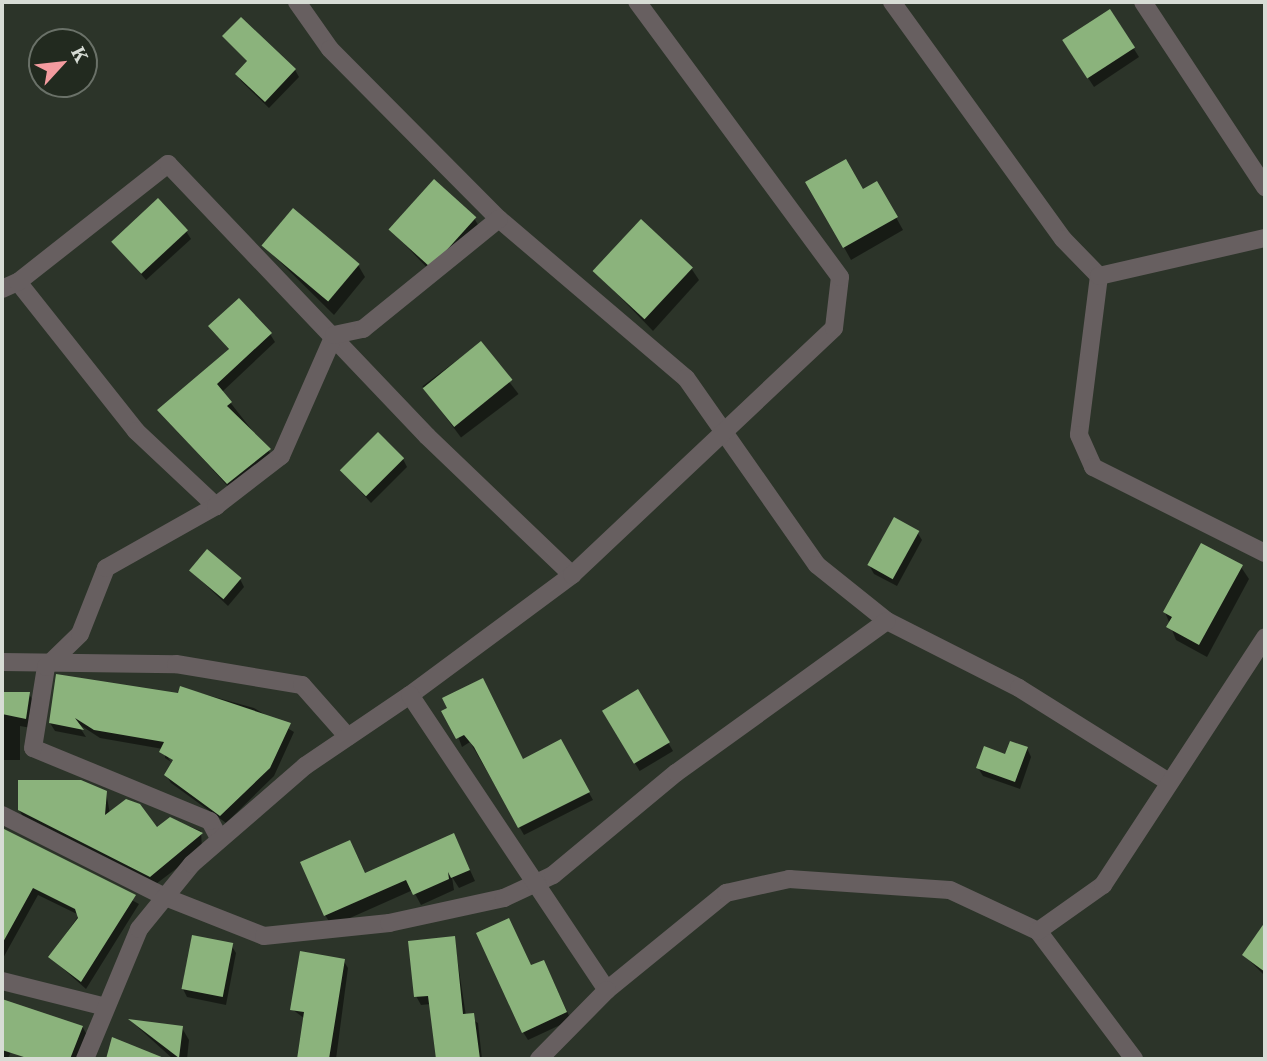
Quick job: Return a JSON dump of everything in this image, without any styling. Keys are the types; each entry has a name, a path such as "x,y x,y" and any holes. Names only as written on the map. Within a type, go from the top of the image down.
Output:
{"street":[{"path":"297,2 330,49 499,219 686,378 727,431 817,565 887,621 1018,688 1169,782"},
{"path":"85,1059 102,1006 139,929 218,836 348,737 410,695 572,575 834,328 841,277 637,2"},
{"path":"892,2 1063,239 1099,276"},
{"path":"1143,2 1265,187"},
{"path":"216,506 135,431 10,286 168,164 334,334 427,436 572,575"},
{"path":"334,334 363,329 499,219"},
{"path":"1099,276 1265,238"},
{"path":"1099,276 1079,435 1093,467 1265,553"},
{"path":"218,836 210,821 33,748 46,667 80,634 106,568 216,506 281,456 334,334"},
{"path":"2,815 165,897 264,936 388,923 504,898 531,885 887,621"},
{"path":"1038,931 1103,886 1265,637"},
{"path":"2,663 46,667 176,664 302,685 348,737"},
{"path":"410,695 531,885 607,990"},
{"path":"539,1059 607,990 726,892 789,879 950,890 1038,931 1133,1059"},
{"path":"2,981 102,1006"}],"building":[{"path":"1110,9 1135,48 1087,79 1062,40"},
{"path":"241,17 296,69 265,102 235,74 247,61 222,36"},
{"path":"846,159 863,189 877,181 898,217 843,248 805,182"},
{"path":"434,179 476,217 431,268 388,230"},
{"path":"158,198 188,230 141,274 111,242"},
{"path":"293,208 360,264 328,301 262,246"},
{"path":"641,219 693,267 645,319 593,271"},
{"path":"239,298 272,333 217,384 232,402 227,406 271,449 227,484 157,410 229,349 208,326"},
{"path":"481,341 512,380 454,427 423,388"},
{"path":"378,432 404,458 366,496 340,470"},
{"path":"894,517 919,531 893,579 867,565"},
{"path":"1201,543 1243,565 1199,645 1166,627 1172,617 1163,612"},
{"path":"207,549 241,578 223,599 189,570"},
{"path":"56,674 178,693 180,686 291,723 270,768 220,816 164,775 173,760 159,752 164,742 94,730 75,718 84,730 49,723"},
{"path":"483,678 523,759 561,739 590,792 518,828 474,747 464,735 456,739 441,711 447,708 442,698"},
{"path":"638,689 670,742 634,764 602,711"},
{"path":"2,692 30,692 26,719 2,714"},
{"path":"1010,741 1028,747 1015,782 976,768 984,746 1005,754"},
{"path":"18,780 81,780 107,791 105,815 126,799 140,804 157,827 170,817 203,833 150,877 18,810"},
{"path":"2,828 136,895 81,982 48,957 78,918 75,909 33,888 2,944"},
{"path":"454,833 470,870 451,878 448,872 449,879 413,895 406,880 324,916 300,862 350,840 365,873"},
{"path":"509,918 531,965 544,960 567,1012 522,1033 476,933"},
{"path":"1265,922 1265,972 1242,955"},
{"path":"192,935 233,943 223,997 182,989"},
{"path":"455,936 463,1014 474,1013 480,1059 436,1059 428,996 414,997 408,941"},
{"path":"300,951 345,959 329,1059 297,1059 304,1012 290,1010"},
{"path":"2,999 83,1026 70,1059 30,1059 2,1050"},
{"path":"128,1019 183,1026 179,1058"},
{"path":"112,1037 164,1058 164,1059 106,1059"}]}
